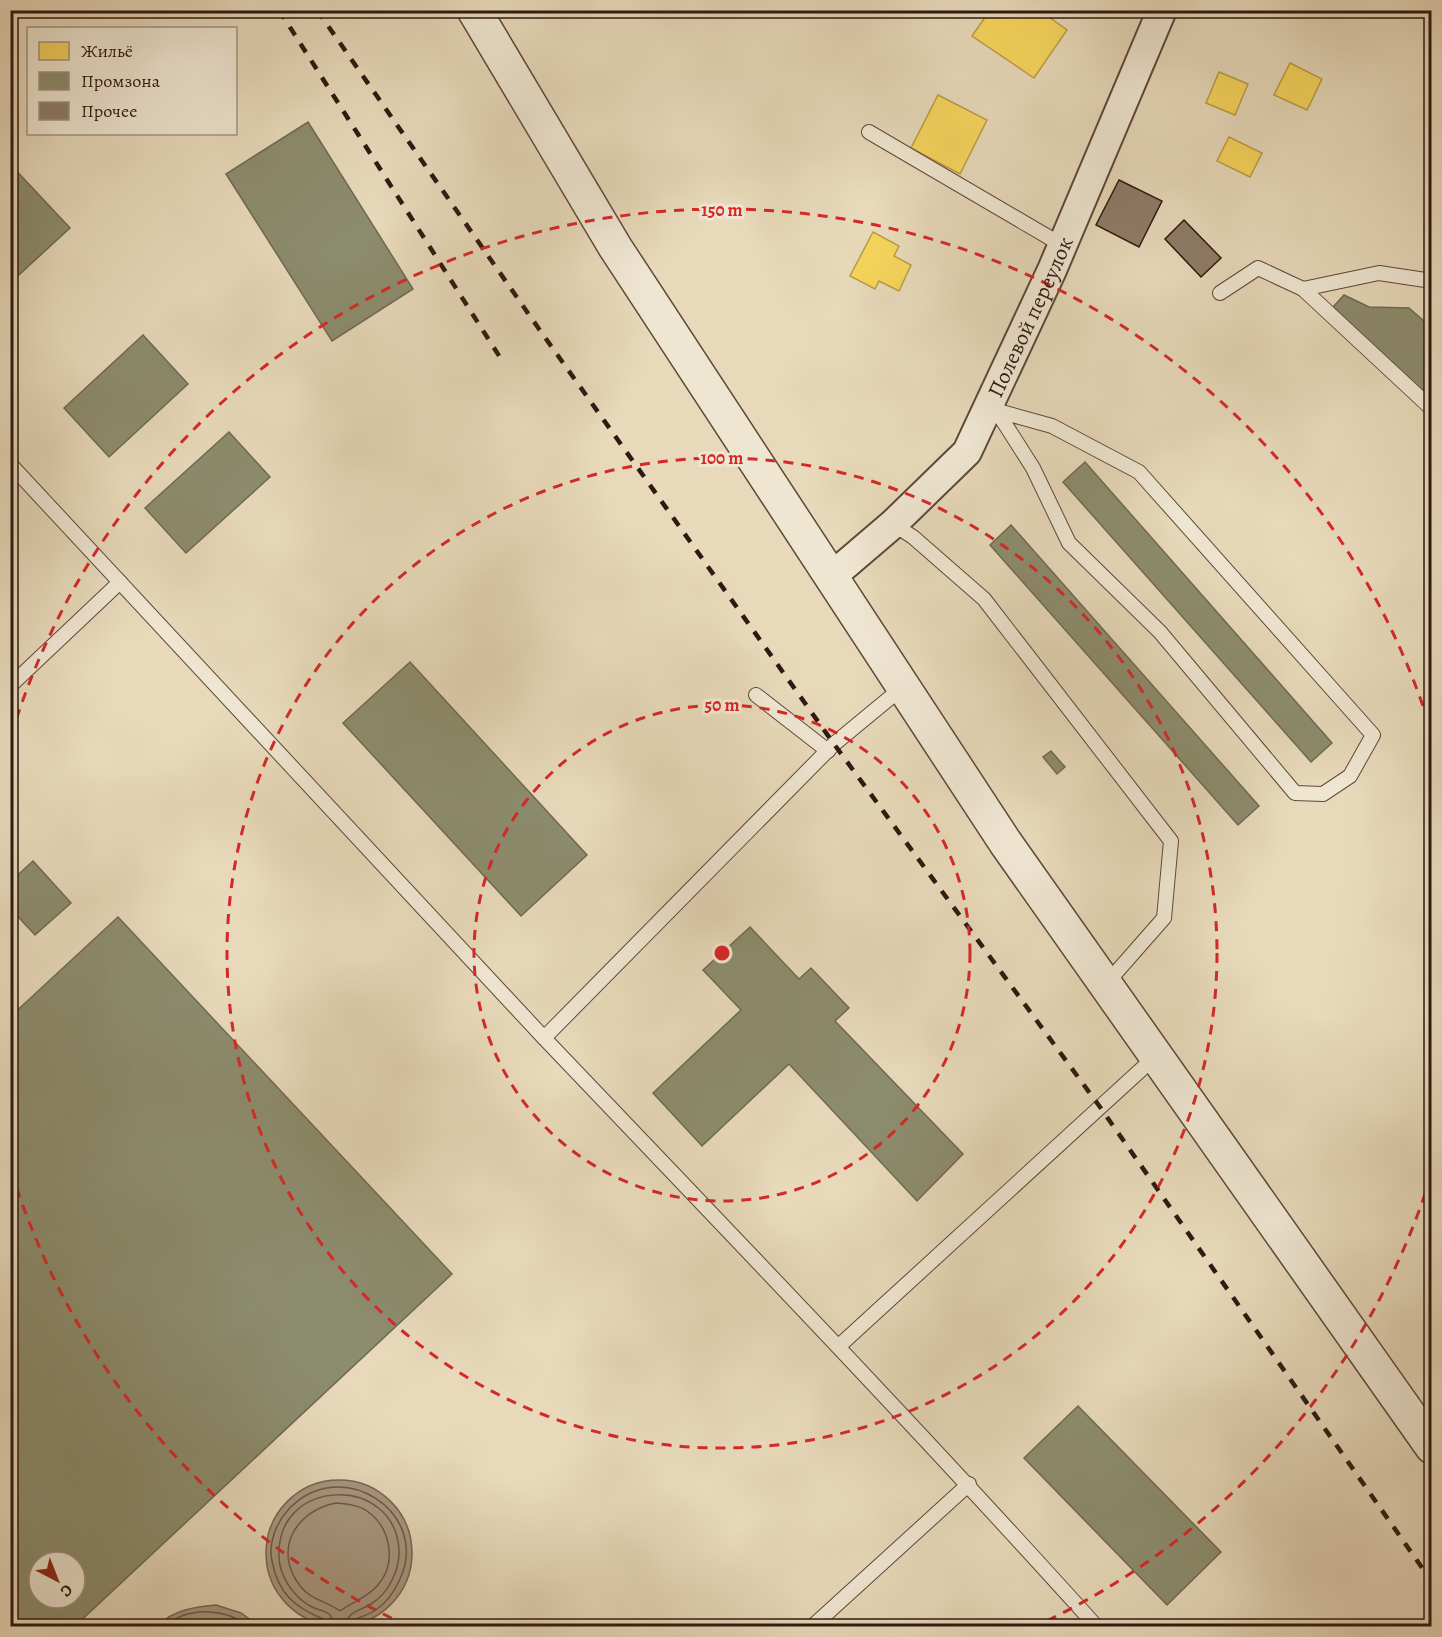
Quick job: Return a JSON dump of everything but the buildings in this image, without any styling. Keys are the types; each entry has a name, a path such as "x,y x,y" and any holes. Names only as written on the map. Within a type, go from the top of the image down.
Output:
{"street":[{"path":"474,10 615,247 1005,842 1431,1448"},
{"name":"Полевой переулок","path":"831,577 893,524 967,452 992,409 1162,10"}],"lane":[{"path":"869,132 1062,245"},
{"path":"1220,293 1258,268 1303,289 1431,409"},
{"path":"1303,289 1379,273 1431,280"},
{"path":"992,409 1052,426 1139,472 1372,735 1350,776 1323,794 1295,793 1161,632 1069,543 1033,468 992,409"},
{"path":"10,465 544,1038 969,1484 1096,1626"},
{"path":"893,524 914,537 984,599 1171,841 1164,918 1106,985"},
{"path":"10,686 120,582"},
{"path":"544,1038 828,751 903,687"},
{"path":"756,695 828,751"},
{"path":"839,1346 1156,1056"},
{"path":"813,1626 969,1484"}],"water":[{"path":"339,1480 367,1485 391,1501 407,1525 412,1553 407,1581 391,1605 367,1621 339,1626 311,1621 287,1605 271,1581 266,1553 271,1525 287,1501 311,1485"},
{"path":"216,1605 241,1613 259,1626 157,1626 170,1616 184,1610"}],"railway":[{"path":"279,10 503,362"},
{"path":"317,10 539,329 834,744 1100,1107 1432,1582"}]}
